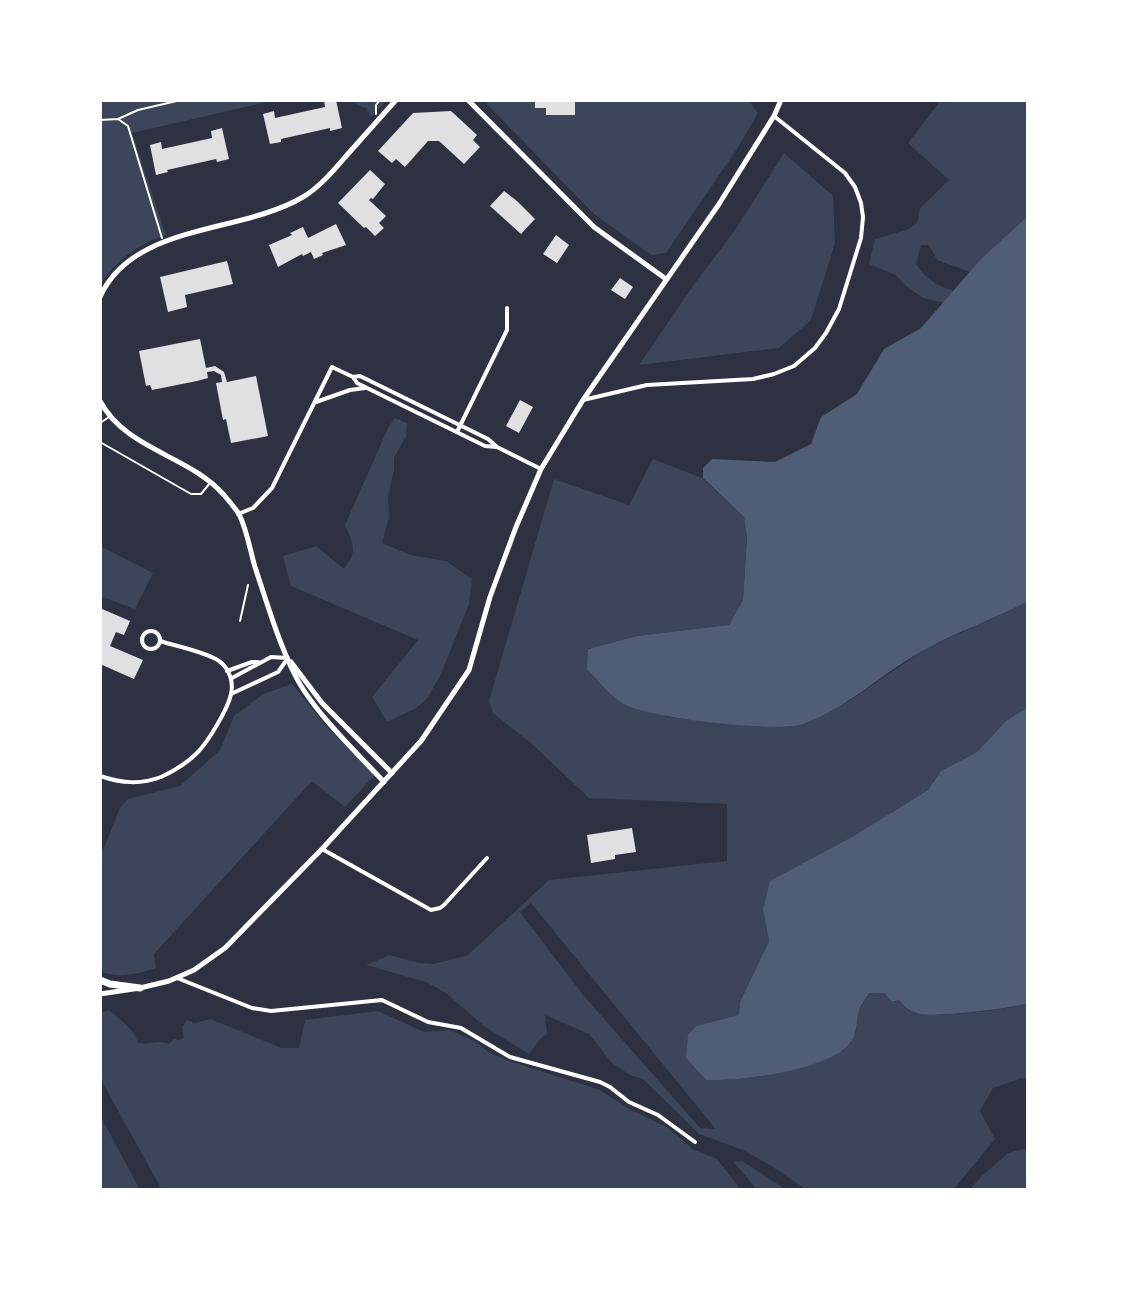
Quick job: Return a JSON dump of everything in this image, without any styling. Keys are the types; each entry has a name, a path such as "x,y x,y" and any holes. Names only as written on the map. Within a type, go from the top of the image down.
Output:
{"highway":[{"path":"100,980 140,988"}],"street":[{"path":"100,297 114,275 128,261 163,241 285,206 301,198 333,170 396,100"},
{"path":"468,100 594,227 666,279"},
{"path":"100,994 177,978 225,948 421,741 469,670 490,597 541,469 583,400 719,204 781,100"},
{"path":"583,400 647,385 753,379 774,374 794,366 815,348 826,333 839,309 861,238 861,203 845,173 774,116"},
{"path":"457,432 507,330 507,308"},
{"path":"238,514 253,508 272,488 332,367 353,377 357,383 485,446 497,447 541,469"},
{"path":"353,377 360,376 461,425 497,447"},
{"path":"314,403 350,390 367,388"},
{"path":"100,401 109,416 139,441 211,482 238,514 276,629 299,684 384,782"},
{"path":"100,776 118,782 138,782 160,777 181,767 199,752 212,734 231,694 232,679 220,661 160,641 154,632 142,637 144,646 149,649 157,647 160,641"},
{"path":"227,671 271,657 288,658 322,703 392,773"},
{"path":"231,694 278,672 288,658"},
{"path":"232,679 254,668 258,662"},
{"path":"322,849 431,910 444,905 487,858"},
{"path":"177,978 252,1008 271,1011 382,1000 428,1022 461,1028 510,1057 600,1082 629,1102 658,1115 695,1142"}],"lane":[{"path":"100,423 109,416"},
{"path":"100,442 191,494 201,494 211,482"}],"path":[{"path":"100,120 118,119 138,110 181,100"},
{"path":"376,115 376,105 380,100"},
{"path":"118,119 128,126 163,241"},
{"path":"240,621 248,585"}],"shaded area":[{"path":"100,100 276,100 132,133 166,235 129,254 100,284"},
{"path":"354,100 387,100 371,117 366,108 357,105"},
{"path":"483,100 748,100 758,113 666,253 651,255 594,214"},
{"path":"941,100 1028,100 1028,223 973,273 937,260 929,245 921,245 916,264 933,282 956,292 948,304 923,298 896,275 869,264 875,239 909,229 917,223 920,208 949,180 908,143"},
{"path":"784,153 833,196 835,243 811,320 779,348 639,365 735,230"},
{"path":"1028,216 1028,601 928,648 836,708 803,724 767,727 682,719 635,709 613,696 587,669 588,649 637,636 729,625 743,600 747,539 744,517 703,478 703,468 712,459 775,462 811,444 821,417 857,394 884,349 921,328 981,259"},
{"path":"395,418 407,423 406,436 394,458 388,496 389,518 382,543 410,555 446,561 472,579 469,604 441,674 427,699 387,722 372,697 418,640 291,586 283,556 316,546 344,569 353,547 345,525"},
{"path":"653,459 702,478 744,517 747,539 743,600 729,625 637,636 588,649 667,717 759,726 800,725 849,701 927,648 1028,601 1028,707 1006,721 977,752 941,771 928,790 852,837 763,910 769,941 740,1002 739,1015 696,1026 856,1033 858,1012 869,993 885,993 911,1011 928,1015 992,1010 1028,1003 1028,1079 1022,1078 993,1088 980,1111 995,1139 953,1190 807,1190 743,1150 699,1134 643,1079 630,1075 612,1063 589,1034 545,1015 547,1034 529,1054 485,1027 446,993 426,982 366,965 390,955 434,964 468,955 549,880 727,861 727,804 589,798 532,744 493,713 489,701 554,479 629,505","holes":["531,903 715,1128 700,1128 584,996 520,912"]},
{"path":"100,546 153,573 135,609 100,596"},
{"path":"292,684 327,727 375,775 345,807 312,781 154,954 156,968 121,975 100,971 100,851 120,808 128,799 180,786 220,750 234,716 263,694"},
{"path":"1028,707 1028,1003 974,1012 928,1015 911,1011 899,1000 892,1002 885,993 869,993 860,1009 854,1037 838,1053 803,1068 739,1079 706,1080 686,1058 688,1035 696,1026 739,1015 740,1002 769,941 763,910 770,881 852,837 928,790 941,771 977,752 1006,721"},
{"path":"109,1010 130,1029 138,1043 169,1044 174,1039 184,1038 182,1027 187,1020 195,1023 210,1019 282,1048 299,1048 305,1020 378,1011 424,1032 450,1030 512,1062 600,1090 631,1110 667,1127 694,1150 717,1159 741,1190 162,1190 100,1078 100,1013"},
{"path":"100,1115 140,1190 100,1190"},
{"path":"1028,1148 1028,1190 969,1190 1008,1153"},
{"path":"742,1161 787,1190 757,1190 734,1162"}],"building":[{"path":"324,100 336,100 342,128 330,131 330,128 270,144 263,114 274,111 275,118 325,107"},
{"path":"535,100 575,100 575,115 546,115 546,108 535,108"},
{"path":"451,111 477,135 473,140 480,147 464,164 439,141 428,141 405,167 396,159 392,163 378,151 413,113"},
{"path":"222,128 229,159 217,162 216,159 156,175 150,145 161,142 162,149 212,138 211,131"},
{"path":"370,170 385,184 369,200 386,216 379,223 384,228 375,236 338,203"},
{"path":"504,191 535,219 521,234 490,206"},
{"path":"336,224 346,245 314,259 311,252 302,254 278,267 269,245 303,227 308,238"},
{"path":"556,235 569,245 557,263 543,254"},
{"path":"227,261 233,284 185,295 187,307 168,312 160,277"},
{"path":"620,278 633,287 625,299 611,290"},
{"path":"200,339 206,368 215,366 224,372 227,382 256,376 268,436 231,443 216,383 222,382 221,375 214,371 207,372 208,378 197,381 152,390 150,385 146,386 139,351"},
{"path":"520,400 533,407 519,433 506,426"},
{"path":"100,608 130,621 124,635 116,632 110,646 143,660 134,679 100,664"},
{"path":"632,828 636,852 591,863 587,835"}]}
